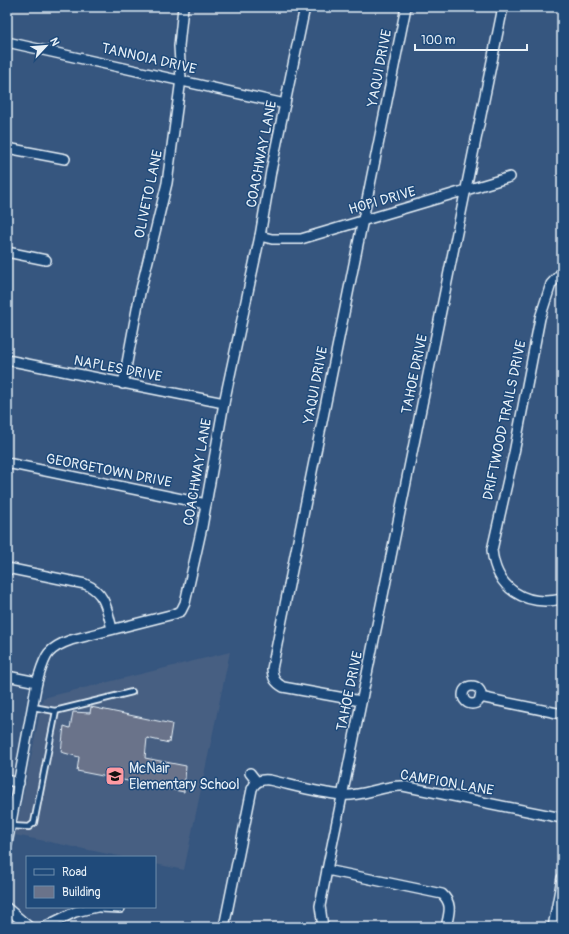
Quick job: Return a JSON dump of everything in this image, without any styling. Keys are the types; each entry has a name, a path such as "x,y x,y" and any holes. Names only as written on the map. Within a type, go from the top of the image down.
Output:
{"street":[{"name":"OLIVETO LANE","path":"123,384 140,293 167,183 181,79 179,46 183,7"},
{"name":"COACHWAY LANE","path":"7,844 37,682 44,660 56,645 112,629 153,621 181,611 185,603 305,7"},
{"name":"YAQUI DRIVE","path":"361,701 283,687 276,683 273,678 272,669 406,7"},
{"name":"TAHOE DRIVE","path":"323,927 320,906 351,746 503,7"},
{"name":"TANNOIA DRIVE","path":"7,42 181,79 285,104"},
{"path":"7,148 65,159"},
{"name":"HOPI DRIVE","path":"260,236 286,240 301,238 510,177"},
{"path":"7,252 46,260"},
{"name":"DRIFTWOOD TRAILS DRIVE","path":"562,272 551,284 540,318 514,453 493,540 493,560 500,578 511,590 526,599 549,602 562,599"},
{"name":"NAPLES DRIVE","path":"7,360 224,404"},
{"name":"GEORGETOWN DRIVE","path":"7,463 206,504"},
{"path":"7,568 85,584 93,587 100,593 104,600 112,629"},
{"path":"7,676 37,682"},
{"path":"480,697 562,714"},
{"path":"224,927 252,789 257,782 250,773"},
{"path":"7,780 19,783"},
{"name":"CAMPION LANE","path":"257,782 269,780 342,795 359,794 387,787 403,786 562,818"},
{"path":"327,870 442,894 448,899 450,907 446,927"},
{"path":"553,927 562,878"},
{"path":"448,899 456,894"},
{"path":"7,908 29,927"},
{"path":"44,927 75,912 93,908"}],"lane":[{"path":"33,706 56,711 132,692"},
{"path":"10,826 29,827 35,820 56,711"}],"shaded area":[{"name":"McNair Elementary School","path":"230,652 184,870 156,864 156,856 118,856 15,835 43,698"}],"building":[{"path":"91,707 172,724 169,743 147,738 145,758 186,766 184,792 77,771 79,757 61,752 64,726 70,728 73,712 90,713"}],"place":[{"name":"McNair Elementary School","path":"115,776"}]}
